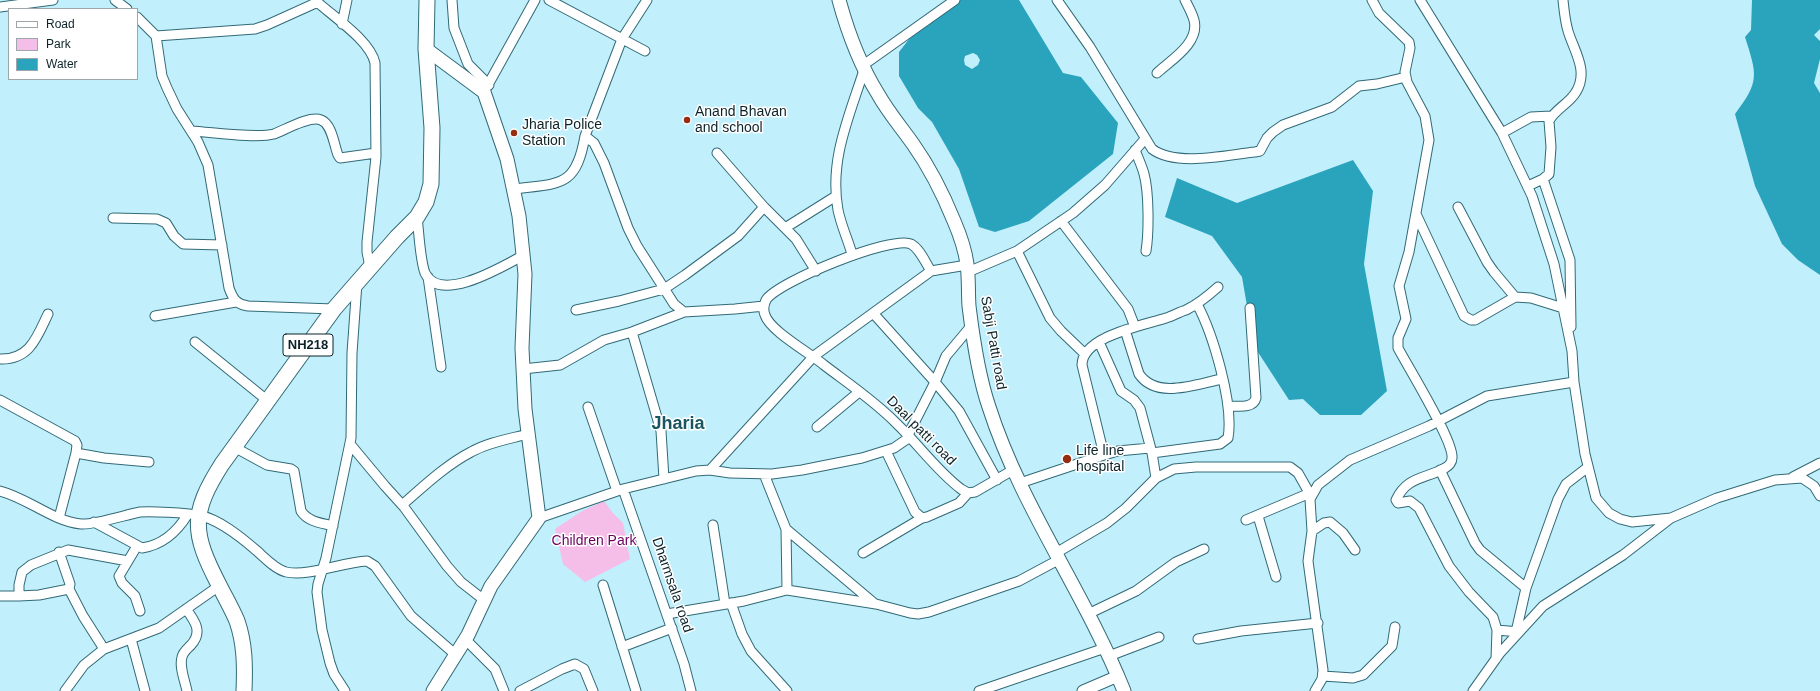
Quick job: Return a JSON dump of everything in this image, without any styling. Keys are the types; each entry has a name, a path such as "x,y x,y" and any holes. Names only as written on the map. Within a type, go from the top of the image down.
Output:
{"highway":[{"name":"NH218","path":"244,691 245,665 243,645 236,621 209,567 197,523 193,515 200,506 209,484 234,446 334,309 397,237 417,217 426,202 431,184 432,166 432,128 426,49 427,0"}],"main road":[{"name":"Sabji Patti road","path":"839,0 863,68 886,107 914,145 941,192 963,246 967,269 972,325 988,405 1013,470 1088,614 1124,691"},
{"path":"426,49 486,88 508,159 524,255 523,369 528,434 539,518 491,586 466,639 433,691"}],"street":[{"path":"0,7 52,0"},
{"path":"115,0 126,8"},
{"path":"342,24 347,0"},
{"path":"452,0 454,28 468,64 486,88 508,52 521,23 535,0"},
{"path":"549,0 645,51"},
{"path":"514,188 559,183 573,172 581,156 585,136 622,39 647,0"},
{"path":"852,254 838,212 835,176 837,156 863,68 955,0"},
{"path":"1057,0 1090,48 1152,149 1174,158 1202,158 1260,151 1266,138 1278,128 1332,106 1359,86 1377,84 1406,77"},
{"path":"1157,73 1186,47 1194,34 1194,20 1185,0"},
{"path":"1372,0 1379,13 1409,42 1410,48 1405,72 1407,82 1425,116 1428,140 1409,252 1399,286 1406,318 1397,343 1402,355 1439,422 1452,452 1452,458 1449,465 1410,483 1396,499 1396,502 1410,501 1419,508 1449,566 1469,592 1493,618 1497,630 1496,659"},
{"path":"1420,0 1502,133 1528,186 1554,264 1570,346 1574,382 1588,467 1596,498 1609,513 1620,519 1632,522 1671,518"},
{"path":"1528,186 1543,179 1549,174 1551,147 1548,125 1551,116 1577,92 1581,73 1579,60 1567,29 1563,0"},
{"path":"156,36 256,29 316,1 362,43 374,57 376,153 367,242 370,267"},
{"path":"138,18 156,36 160,53 160,65 167,88 198,142 208,165 229,288 236,302"},
{"path":"1502,133 1531,116 1551,116"},
{"path":"190,130 266,136 307,121 317,119 325,122 328,127 340,158 376,153"},
{"path":"585,136 594,143 604,163 628,228 637,246 674,304 684,312"},
{"path":"710,470 814,356 931,271 967,269 1017,251 1084,205 1105,185 1145,139"},
{"path":"1135,150 1142,168 1145,182 1148,236 1146,251"},
{"path":"717,153 764,207 796,239 816,271"},
{"path":"1543,179 1570,260 1570,346"},
{"path":"785,228 836,196"},
{"path":"576,310 619,301 664,288 685,275 738,236 764,207"},
{"path":"1458,207 1487,262 1515,297"},
{"path":"1416,214 1464,316 1468,319 1475,320 1515,297 1531,298 1563,308"},
{"path":"417,217 424,267 428,277 441,367"},
{"path":"113,218 157,219 166,223 174,236 183,244 222,245"},
{"path":"1061,221 1128,309 1135,327"},
{"path":"523,369 560,365 604,340 632,332 684,312 764,306 767,299 780,288 852,254 901,243 910,244 917,249 931,271"},
{"path":"1017,251 1050,318 1085,354"},
{"path":"428,277 441,284 464,282 482,277 524,255"},
{"path":"345,691 334,674 322,630 317,592 333,526 350,444 352,422 352,353 357,282"},
{"path":"1104,455 1082,365 1082,360 1085,354 1099,342 1125,330 1166,318 1197,304 1218,287"},
{"path":"154,316 236,302 248,306 334,309"},
{"path":"1020,483 1118,451 1214,445 1226,441 1229,432 1228,406 1212,339 1206,321 1197,304"},
{"name":"Daal patti road","path":"764,306 764,313 769,323 814,356 888,415 954,484 968,493"},
{"path":"1228,406 1250,406 1254,403 1256,398 1250,308"},
{"path":"873,313 935,382 965,421 997,480"},
{"path":"0,359 13,358 31,347 48,314"},
{"path":"539,518 620,490 696,471 710,470 730,473 764,474 802,470 840,463 886,451 909,436 946,356 972,325"},
{"path":"1125,330 1139,374 1142,378 1155,386 1166,389 1222,379"},
{"path":"632,332 662,431 664,478"},
{"path":"195,342 268,401"},
{"path":"1099,342 1122,391 1137,403 1151,450 1156,478"},
{"path":"1246,520 1310,494 1318,485 1350,460 1439,422 1487,396 1574,382"},
{"path":"817,427 859,392"},
{"path":"0,400 71,438 77,446 59,518"},
{"name":"Dharmsala road","path":"588,407 667,614 684,664 691,691"},
{"path":"402,504 472,451 528,434"},
{"path":"350,444 381,482 402,504 447,566 461,582 484,600"},
{"path":"234,446 267,465 291,469 294,471 304,515 308,519 333,526"},
{"path":"886,451 915,512 922,518"},
{"path":"76,453 104,458 149,462"},
{"path":"1792,478 1820,463"},
{"path":"667,614 728,604 787,590 876,604 910,613 918,614 930,612 1019,581 1107,523 1126,508 1156,478 1174,469 1196,467 1290,467 1298,473 1310,494 1312,531 1308,561 1318,623 1323,670 1323,676 1316,691"},
{"path":"1517,632 1526,588 1562,491 1566,484 1588,467"},
{"path":"863,553 922,518 958,502 968,493 984,488 1013,470"},
{"path":"1440,470 1475,543 1480,550 1526,588"},
{"path":"764,474 786,530 787,590"},
{"path":"1473,691 1517,632 1543,606 1623,555 1671,518 1717,498 1776,480 1802,478 1814,486 1820,496"},
{"path":"0,491 10,494 59,518 80,524 141,512 193,515 214,521 243,539 281,570 306,573 323,568 362,562 372,564 411,616 456,655"},
{"path":"94,522 137,546 148,547 163,541 193,515"},
{"path":"1258,516 1276,577"},
{"path":"1312,531 1327,522 1334,524 1343,533 1355,550"},
{"path":"712,525 728,604 751,651 787,691"},
{"path":"786,530 876,604"},
{"path":"137,546 120,574 119,579 135,596 140,611"},
{"path":"1088,614 1136,591 1176,562 1204,549"},
{"path":"19,596 19,581 22,572 31,565 60,552 77,550 128,561"},
{"path":"60,552 70,584 69,589 104,648"},
{"path":"603,585 636,691"},
{"path":"65,691 84,665 104,648 159,628 219,586"},
{"path":"0,596 39,595 69,589"},
{"path":"186,609 195,622 197,628 194,642 183,653 181,659 187,691"},
{"path":"1198,639 1241,631 1318,623"},
{"path":"1323,676 1353,678 1363,675 1392,646 1395,627"},
{"path":"622,647 672,628"},
{"path":"1497,630 1517,632"},
{"path":"979,691 1159,637"},
{"path":"131,639 145,691"},
{"path":"466,639 495,669 504,691"},
{"path":"520,691 562,669 575,664 584,669 593,691"},
{"path":"1083,691 1118,676"},
{"path":"1006,682 1010,691"}],"green space":[{"name":"Children Park","path":"604,501 623,523 630,559 585,582 563,564 555,529 582,511"}],"water":[{"path":"951,0 1019,0 1063,73 1081,77 1118,123 1113,154 1029,221 995,232 979,227 959,169 932,122 918,108 899,76 899,52 917,29","holes":["973,53 977,55 980,60 978,65 972,69 965,65 965,56"]},
{"path":"1752,0 1820,0 1820,29 1814,35 1820,41 1820,59 1814,83 1820,93 1820,275 1798,260 1782,244 1755,186 1735,114 1749,93 1754,77 1752,60 1745,37 1751,30"},
{"path":"1353,160 1373,191 1364,264 1387,391 1361,415 1320,415 1303,399 1289,400 1254,346 1242,277 1212,236 1165,217 1177,178 1237,203"}],"place":[{"name":"Anand Bhavan and school","path":"687,120"},
{"name":"Jharia Police Station","path":"514,133"},
{"name":"Life line hospital","path":"1067,459"}],"district":[{"name":"Jharia","path":"678,424"}]}
